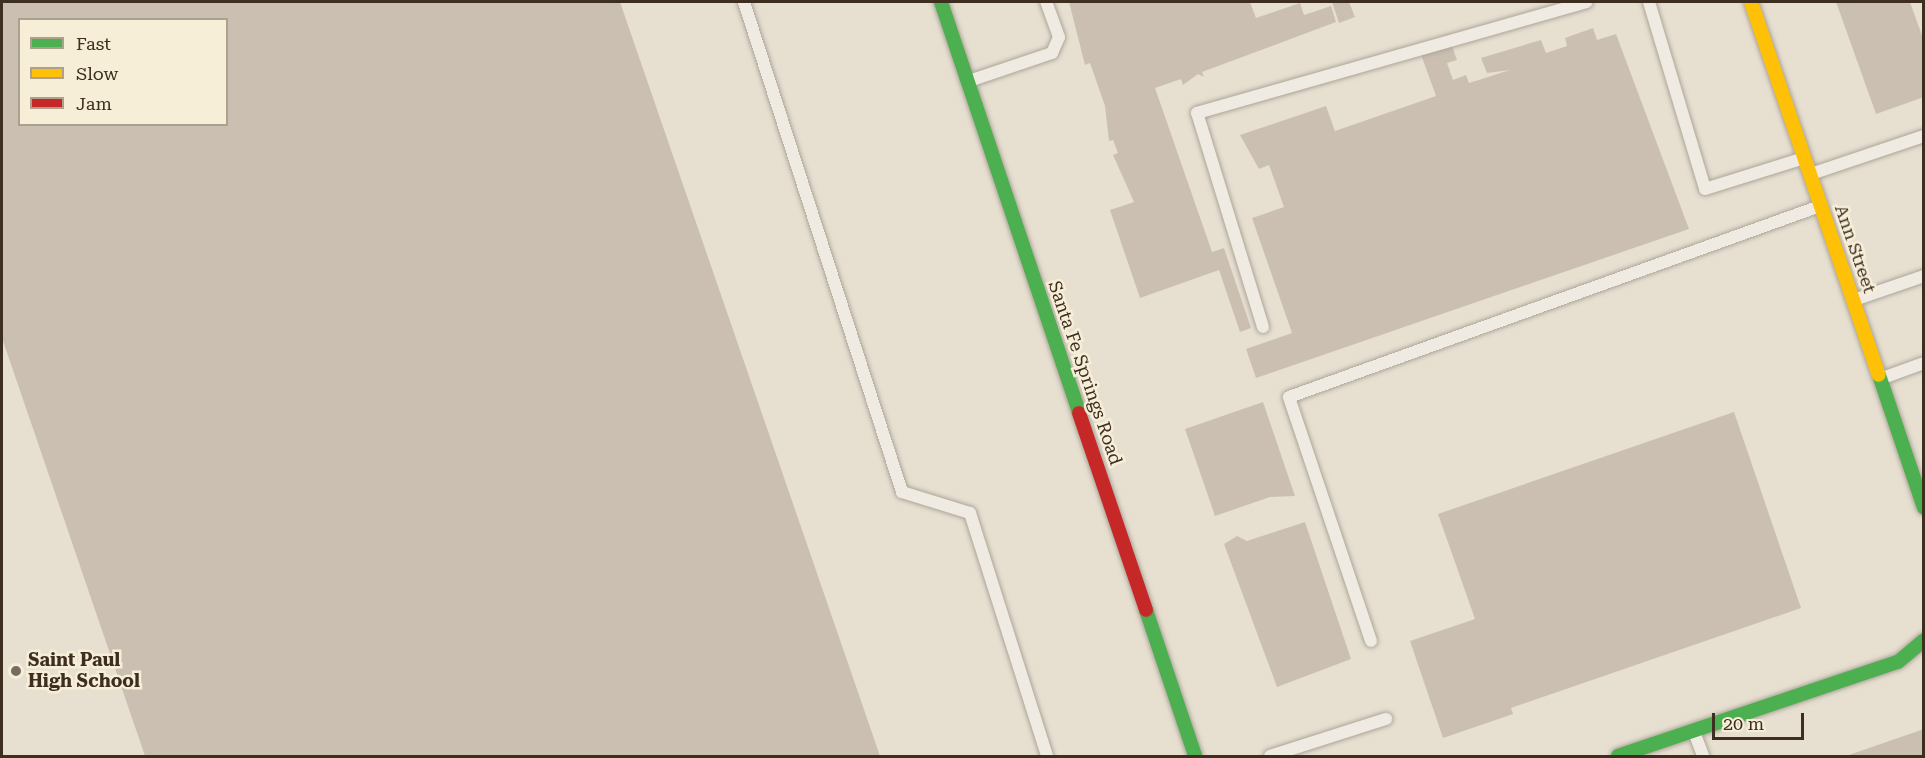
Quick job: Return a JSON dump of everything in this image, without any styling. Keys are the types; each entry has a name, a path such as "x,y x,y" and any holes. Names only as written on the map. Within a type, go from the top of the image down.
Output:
{"street":[{"name":"Santa Fe Springs Road","path":"941,2 1195,756"},
{"name":"Ann Street","path":"1751,2 1923,508"},
{"path":"1618,756 1898,662 1923,640"}],"lane":[{"path":"744,2 902,492 970,513 1047,756"},
{"path":"968,81 1052,53 1059,37 1046,2"},
{"path":"1263,327 1197,113 1586,2"},
{"path":"1649,2 1705,189 1805,157"},
{"path":"1810,174 1923,136"},
{"path":"1371,641 1289,397 1821,206"},
{"path":"1853,300 1923,276"},
{"path":"1880,379 1923,363"},
{"path":"1908,461 1923,455"},
{"path":"1270,756 1386,720"},
{"path":"1693,730 1703,756"}],"building":[{"path":"2,2 620,2 880,756 145,756 2,338"},
{"path":"1069,2 1250,2 1256,18 1300,3 1304,15 1331,6 1336,22 1202,72 1204,77 1198,74 1183,85 1181,79 1155,88 1212,252 1224,248 1251,328 1240,332 1219,270 1140,298 1110,210 1134,202 1113,155 1118,153 1113,140 1109,141 1105,106 1090,63 1085,65"},
{"path":"1332,2 1349,2 1355,17 1339,23"},
{"path":"1836,2 1910,2 1924,41 1924,97 1876,114"},
{"path":"1593,28 1597,40 1616,34 1689,229 1256,378 1246,349 1292,333 1252,218 1284,207 1269,165 1259,169 1240,135 1326,106 1335,131 1436,96 1420,52 1450,41 1457,60 1447,63 1453,80 1466,75 1469,83 1510,70 1487,73 1481,58 1541,40 1546,53 1567,46 1565,38"},
{"path":"1263,402 1295,496 1270,497 1215,516 1185,429"},
{"path":"1734,412 1801,608 1511,708 1513,714 1443,738 1410,641 1475,619 1438,514"},
{"path":"1305,522 1351,659 1277,687 1224,544 1237,536 1247,541"},
{"path":"1924,729 1924,756 1846,756"}],"traffic: fast":[{"path":"941,2 1079,413"},
{"path":"1879,375 1924,508"},
{"path":"1146,610 1195,756"},
{"path":"1618,756 1898,662 1924,640"}],"traffic: slow":[{"path":"1751,2 1879,375"}],"traffic: jam":[{"path":"1079,413 1146,610"}],"place":[{"name":"Saint Paul High School","path":"16,671"}]}
